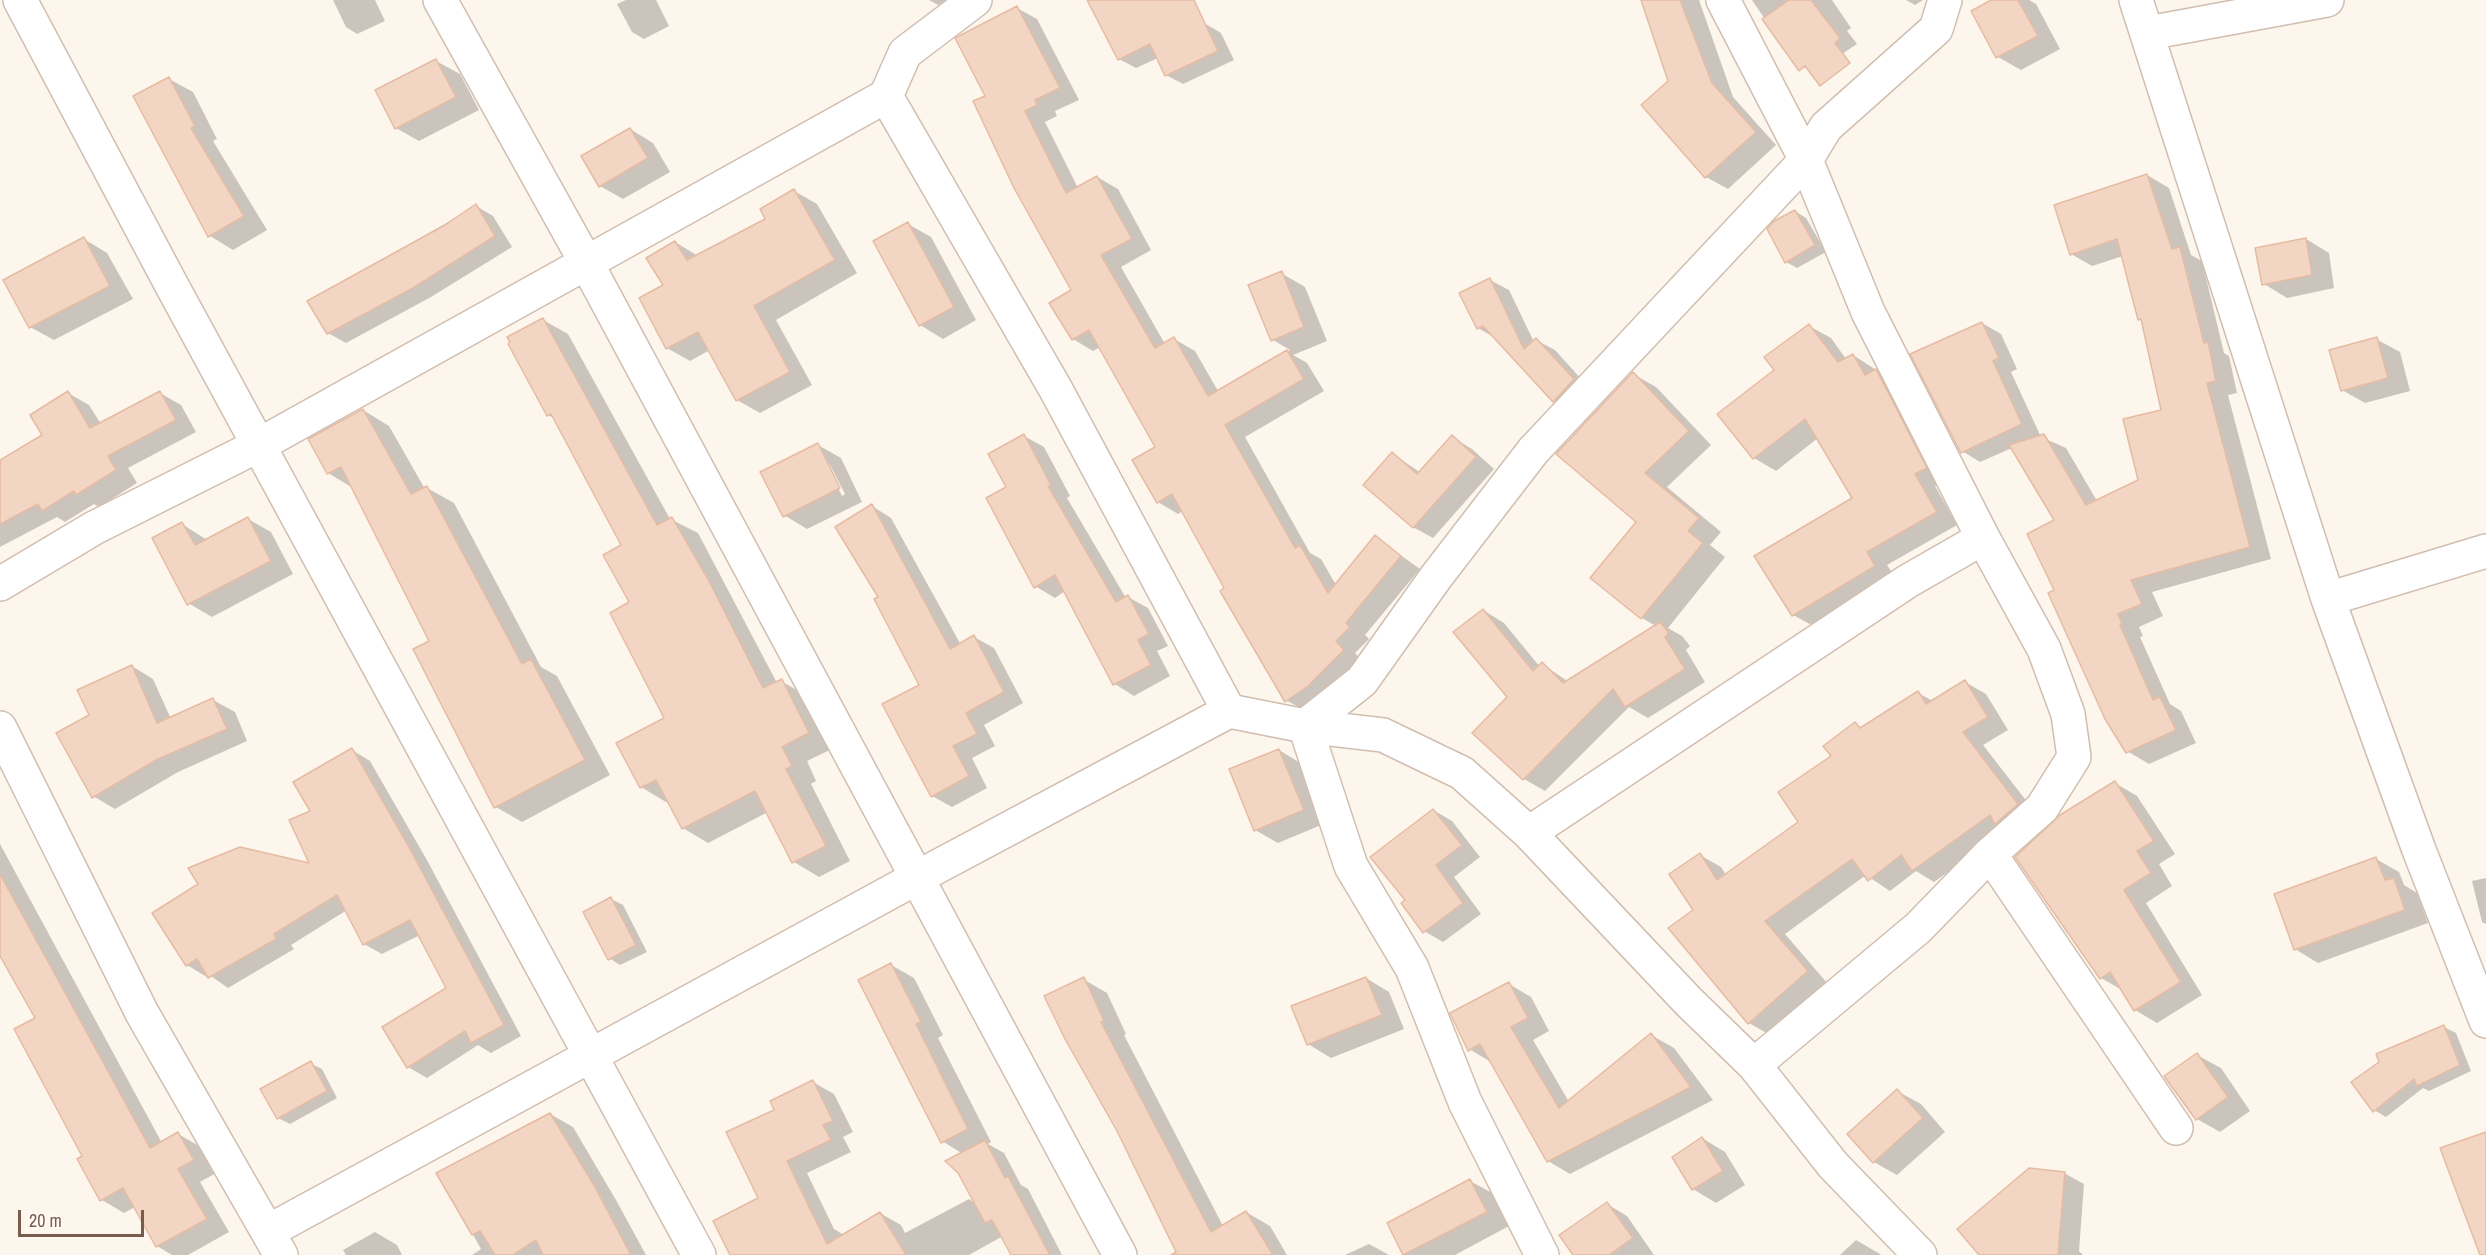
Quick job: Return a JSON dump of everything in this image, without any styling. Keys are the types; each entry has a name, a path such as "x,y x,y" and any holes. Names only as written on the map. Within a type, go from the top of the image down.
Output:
{"street":[{"path":"20,0 699,1255"},
{"path":"440,0 587,264 1120,1255"},
{"path":"0,584 94,528 259,445 886,96 905,53 975,0"},
{"path":"1724,0 1806,160 1869,312 1983,538 2044,649 2068,714 2074,757 2042,808 1990,854 1918,928 1754,1065"},
{"path":"1305,726 1362,681 1436,577 1533,451 1806,160 1826,127 1936,29 1945,0"},
{"path":"2136,0 2148,33 2173,122 2328,599 2415,839 2486,1021"},
{"path":"2148,33 2327,0"},
{"path":"886,96 1055,388 1228,711"},
{"path":"1530,833 1908,581 1983,538"},
{"path":"2328,599 2486,550"},
{"path":"0,728 142,1013 275,1243 591,1057 918,877 1228,711 1305,726 1383,735 1462,773 1530,833 1689,1002 1754,1065 1833,1165 1920,1255"},
{"path":"1305,726 1351,866 1412,968 1465,1102 1542,1255"},
{"path":"1990,854 2176,1128"}],"building":[{"path":"1087,0 1194,0 1218,51 1165,76 1150,44 1118,60"},
{"path":"1641,0 1680,0 1712,83 1756,132 1705,178 1641,105 1668,81"},
{"path":"1789,0 1811,0 1840,38 1835,43 1850,63 1820,86 1805,66 1799,71 1762,19"},
{"path":"1991,0 2018,0 2038,36 1996,58 1971,11"},
{"path":"1017,6 1060,88 1035,100 1037,105 1025,111 1066,193 1097,176 1132,239 1101,255 1155,348 1174,337 1208,396 1287,350 1304,379 1225,425 1295,548 1300,545 1328,593 1375,535 1401,556 1346,623 1350,627 1336,641 1344,650 1308,686 1285,702 1220,591 1224,588 1172,494 1157,503 1132,460 1155,447 1089,330 1072,340 1049,303 1071,290 1014,188 973,101 985,96 955,38"},
{"path":"436,59 456,97 395,129 375,90"},
{"path":"169,77 195,126 191,128 244,216 208,237 133,96"},
{"path":"630,128 648,158 599,187 581,156"},
{"path":"2147,174 2172,249 2180,247 2204,343 2208,342 2216,381 2207,383 2250,547 2131,580 2142,604 2118,614 2122,624 2120,625 2153,700 2160,697 2176,730 2126,753 2105,719 2048,593 2054,590 2027,534 2054,520 2009,445 2044,434 2086,505 2138,480 2123,419 2161,410 2141,319 2138,320 2117,239 2070,255 2054,205"},
{"path":"794,189 835,260 754,306 790,372 736,401 698,332 666,349 639,298 663,285 646,258 675,241 687,260 765,219 760,209"},
{"path":"476,204 495,236 413,288 327,334 307,301 445,225"},
{"path":"1795,210 1815,245 1785,263 1767,229 1774,221"},
{"path":"908,222 954,307 919,326 873,241"},
{"path":"84,237 110,286 29,328 3,280"},
{"path":"2306,238 2312,275 2262,285 2255,248"},
{"path":"1282,271 1304,327 1271,341 1248,285"},
{"path":"1490,278 1524,349 1536,338 1574,379 1553,402 1483,326 1477,329 1459,293"},
{"path":"543,318 657,525 672,517 710,583 763,688 782,679 809,733 782,747 792,766 786,769 826,846 792,863 755,791 682,829 656,780 640,788 616,743 664,718 610,613 629,602 603,555 621,545 551,414 547,416 508,344 510,342 507,337"},
{"path":"1982,322 1999,358 1993,361 2022,424 1961,453 1910,354"},
{"path":"1809,324 1838,362 1853,354 1865,375 1876,369 1927,468 1915,474 1937,512 1867,552 1875,566 1792,616 1754,556 1852,498 1805,419 1753,459 1717,414 1774,370 1764,357"},
{"path":"2377,337 2388,378 2341,391 2329,350"},
{"path":"1633,372 1689,431 1645,473 1699,518 1688,531 1703,543 1641,619 1590,578 1636,522 1556,454"},
{"path":"68,391 90,428 160,391 176,420 108,456 116,470 76,495 74,491 42,511 38,504 0,524 0,460 42,435 30,415"},
{"path":"363,409 411,494 427,486 522,664 531,659 585,760 494,808 413,649 429,641 341,467 327,474 308,439"},
{"path":"1024,434 1051,485 1048,486 1116,602 1128,595 1149,634 1138,640 1151,665 1113,685 1055,575 1034,588 986,498 1006,487 988,454"},
{"path":"1452,435 1476,457 1413,528 1363,485 1392,452 1417,474"},
{"path":"818,443 840,488 783,517 760,472"},
{"path":"872,504 950,649 974,635 1004,692 966,713 977,734 953,746 969,776 931,797 882,704 919,685 874,599 878,597 835,527"},
{"path":"248,517 271,561 187,605 152,538 182,522 195,545"},
{"path":"1483,609 1533,671 1542,662 1563,683 1660,622 1669,633 1665,637 1685,669 1625,707 1613,689 1523,780 1472,733 1507,697 1453,632"},
{"path":"132,665 157,723 213,698 227,729 156,760 92,798 56,733 89,715 77,690"},
{"path":"1965,680 1988,717 1963,732 2018,804 1995,824 1990,815 1912,871 1901,855 1868,881 1852,859 1765,921 1808,971 1748,1024 1668,928 1693,910 1669,874 1700,853 1717,880 1798,822 1778,792 1831,756 1823,746 1855,722 1860,728 1918,691 1926,704"},
{"path":"352,748 410,849 504,1025 471,1043 465,1031 407,1068 382,1027 446,988 410,920 363,945 337,895 274,934 276,939 208,978 197,959 186,966 152,913 198,884 188,868 240,847 309,863 289,820 310,811 293,782"},
{"path":"1279,749 1304,810 1254,831 1229,769"},
{"path":"2115,781 2154,841 2137,851 2151,873 2124,890 2181,982 2134,1011 2110,972 2100,979 2015,857 2060,815"},
{"path":"1433,809 1462,845 1436,865 1463,903 1423,933 1401,903 1405,900 1370,857"},
{"path":"2376,857 2385,880 2394,878 2405,910 2294,950 2274,894"},
{"path":"0,874 150,1148 178,1132 194,1160 178,1169 207,1219 156,1247 123,1188 100,1201 77,1159 82,1156 14,1029 35,1018 0,956"},
{"path":"611,897 636,945 608,960 583,912"},
{"path":"891,963 921,1022 916,1024 968,1129 941,1143 858,980"},
{"path":"1084,977 1104,1021 1101,1022 1211,1232 1246,1211 1273,1255 1171,1255 1176,1252 1117,1131 1065,1039 1044,996"},
{"path":"1366,977 1382,1015 1307,1045 1291,1006"},
{"path":"1509,982 1528,1018 1511,1027 1559,1108 1651,1033 1691,1087 1547,1162 1480,1044 1468,1051 1450,1013"},
{"path":"2444,1025 2460,1065 2417,1086 2414,1079 2373,1112 2351,1082 2379,1062 2376,1054"},
{"path":"2197,1053 2228,1097 2196,1120 2164,1076"},
{"path":"311,1061 327,1091 277,1119 260,1089"},
{"path":"813,1080 833,1121 823,1125 831,1140 787,1161 827,1244 880,1212 906,1255 730,1255 713,1221 758,1198 726,1132 774,1110 770,1101"},
{"path":"1897,1089 1923,1118 1873,1163 1847,1134"},
{"path":"550,1113 594,1185 631,1255 543,1255 536,1240 513,1255 495,1255 480,1231 472,1235 436,1173"},
{"path":"2486,1132 2486,1255 2480,1255 2440,1148"},
{"path":"1702,1137 1723,1171 1692,1190 1672,1157"},
{"path":"985,1140 1005,1178 1008,1176 1050,1255 1011,1255 992,1220 985,1223 958,1173 945,1161"},
{"path":"2029,1168 2065,1172 2058,1255 1979,1255 1957,1229"},
{"path":"1470,1179 1487,1212 1403,1255 1387,1223"},
{"path":"1607,1202 1633,1238 1609,1255 1573,1255 1559,1235"}]}
